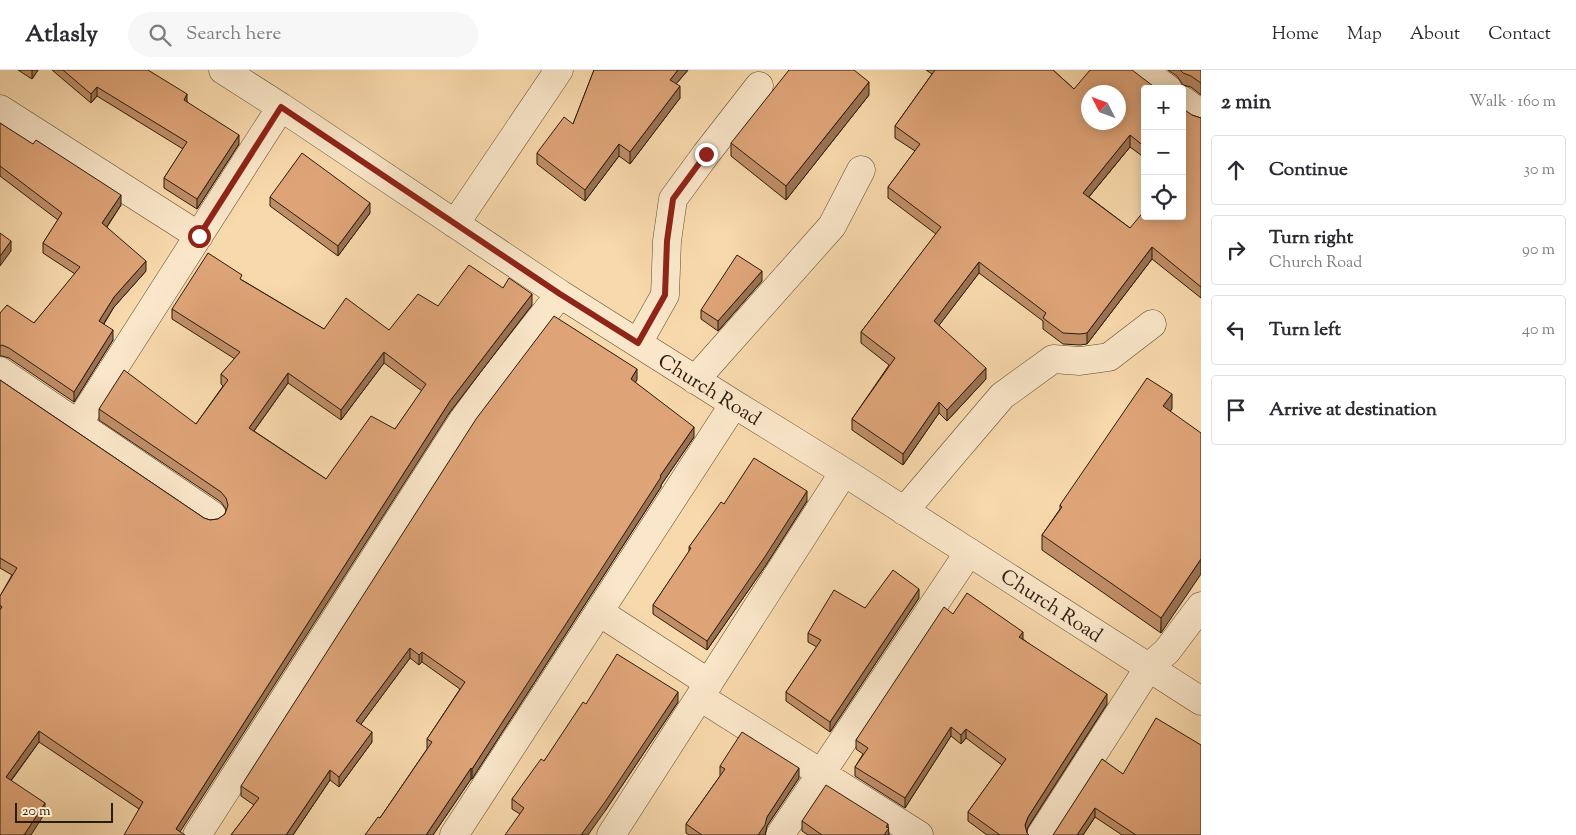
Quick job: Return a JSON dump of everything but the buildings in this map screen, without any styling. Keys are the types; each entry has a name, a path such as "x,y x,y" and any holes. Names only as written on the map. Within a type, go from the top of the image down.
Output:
{"street":[{"name":"Church Road","path":"223,70 560,294 844,472 1201,701"},
{"path":"455,224 559,70"},
{"path":"1142,70 1163,85"},
{"path":"638,343 665,295 667,241 673,199 759,86"},
{"path":"1186,103 1201,114"},
{"path":"78,424 281,107"},
{"path":"0,108 199,236"},
{"path":"695,380 832,226 861,170"},
{"path":"197,835 463,420 560,294"},
{"path":"904,511 1002,396 1054,359 1080,361 1108,357 1152,324"},
{"path":"0,371 212,515"},
{"path":"454,835 734,404"},
{"path":"611,835 844,472"},
{"path":"780,835 969,552"},
{"path":"1041,835 1149,667 1167,651 1201,606"},
{"path":"598,612 821,773 919,835"}],"route":[{"path":"199,236 281,107 560,294 638,343 665,295 667,241 673,199 706,154"}]}
